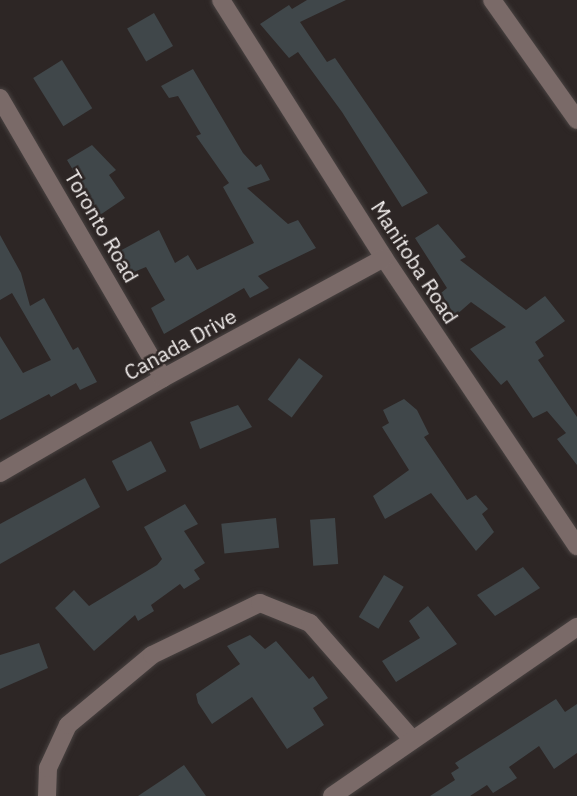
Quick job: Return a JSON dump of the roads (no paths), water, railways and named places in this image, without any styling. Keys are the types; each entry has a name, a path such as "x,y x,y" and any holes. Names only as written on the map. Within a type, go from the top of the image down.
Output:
{"street":[{"name":"Manitoba Road","path":"222,0 384,258 577,546"},
{"path":"492,0 577,120"},
{"path":"507,0 512,27"},
{"name":"Toronto Road","path":"0,98 163,378"},
{"name":"Canada Drive","path":"0,473 163,378 384,258"},
{"path":"47,796 48,768 68,726 152,655 260,603 310,623 412,739"},
{"path":"332,796 577,627"}]}
